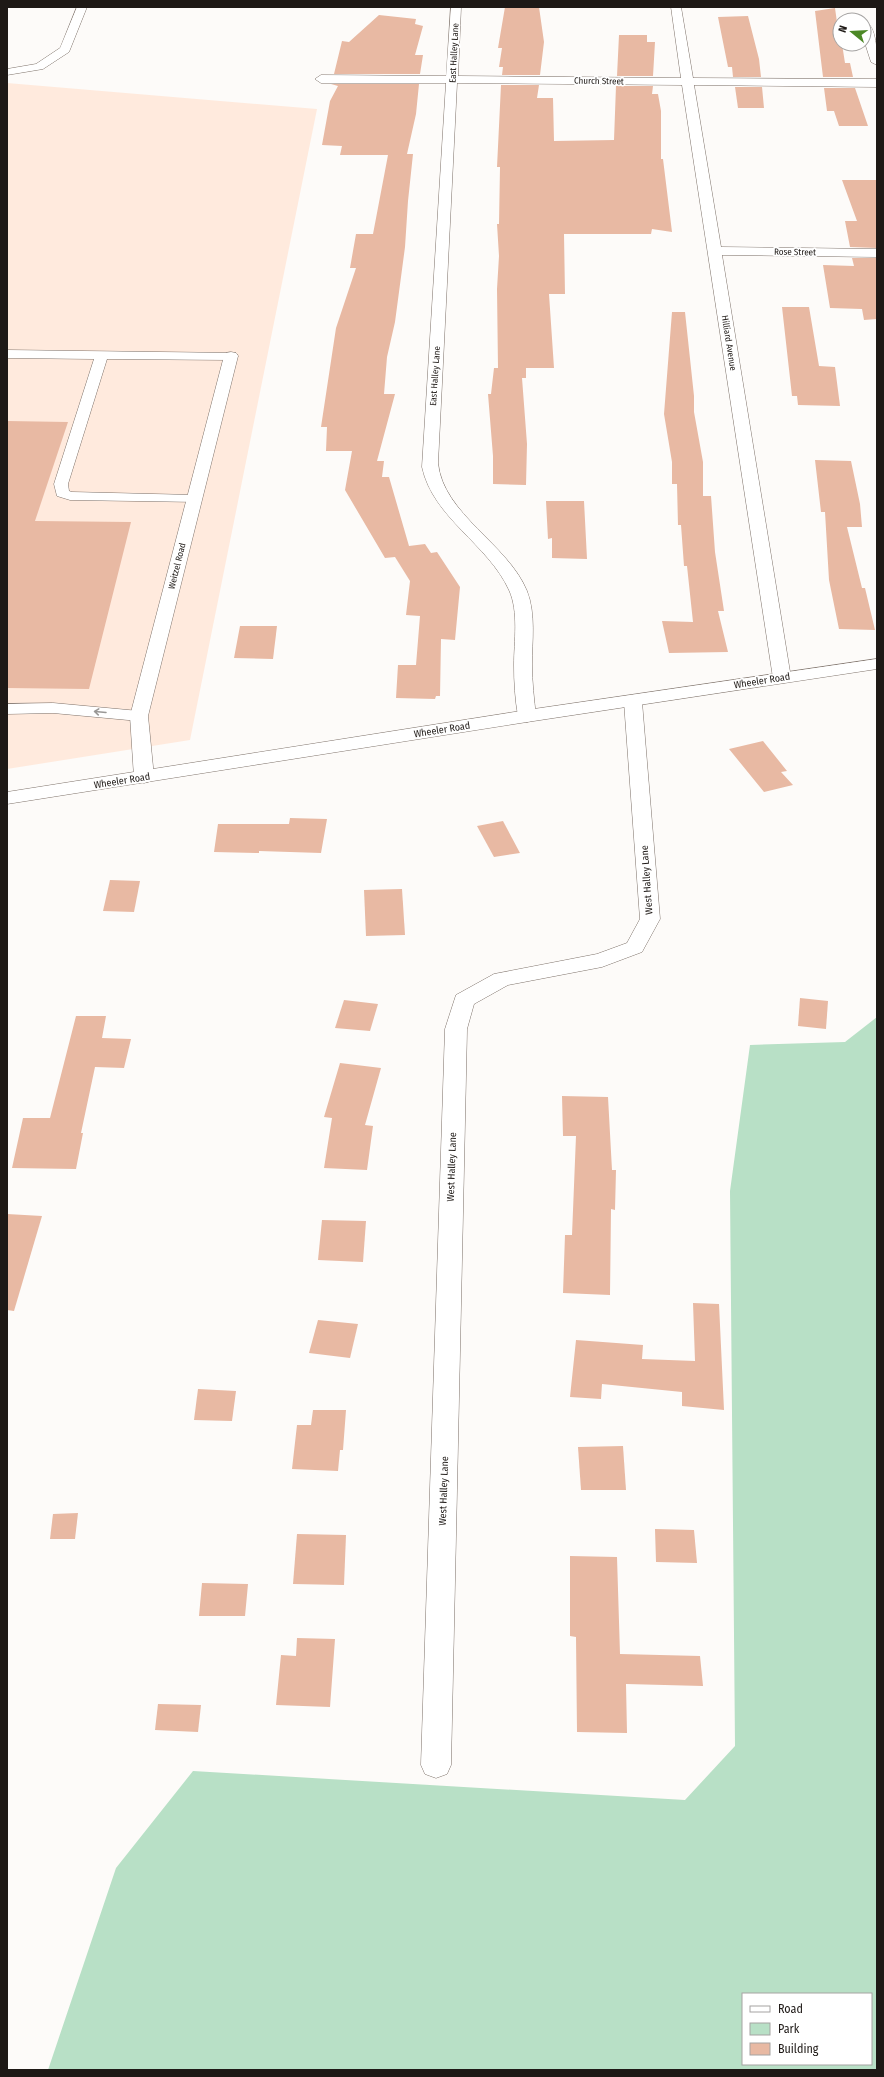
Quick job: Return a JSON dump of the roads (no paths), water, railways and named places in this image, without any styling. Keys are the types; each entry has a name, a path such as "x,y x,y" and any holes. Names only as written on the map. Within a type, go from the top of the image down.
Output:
{"street":[{"path":"7,72 40,67 65,50 82,7"},
{"name":"East Halley Lane","path":"456,7 453,80 431,434 431,470 445,499 466,526 498,558 518,592 524,629 523,673 526,716"},
{"name":"Hilliard Avenue","path":"676,7 782,678"},
{"path":"872,48 877,62"},
{"name":"Church Street","path":"321,79 877,83"},
{"name":"Rose Street","path":"714,251 877,253"},
{"name":"Weitzel Road","path":"144,777 139,716 231,356"},
{"name":"Wheeler Road","path":"7,798 526,716 633,702 877,664"},
{"name":"West Halley Lane","path":"436,1765 456,1029 464,1000 502,979 602,960 635,947 650,919 633,702"}],"lane":[{"path":"7,354 231,356"},
{"path":"102,355 61,484 62,493 70,496 194,499"},
{"path":"7,709 53,708 139,716"}]}
